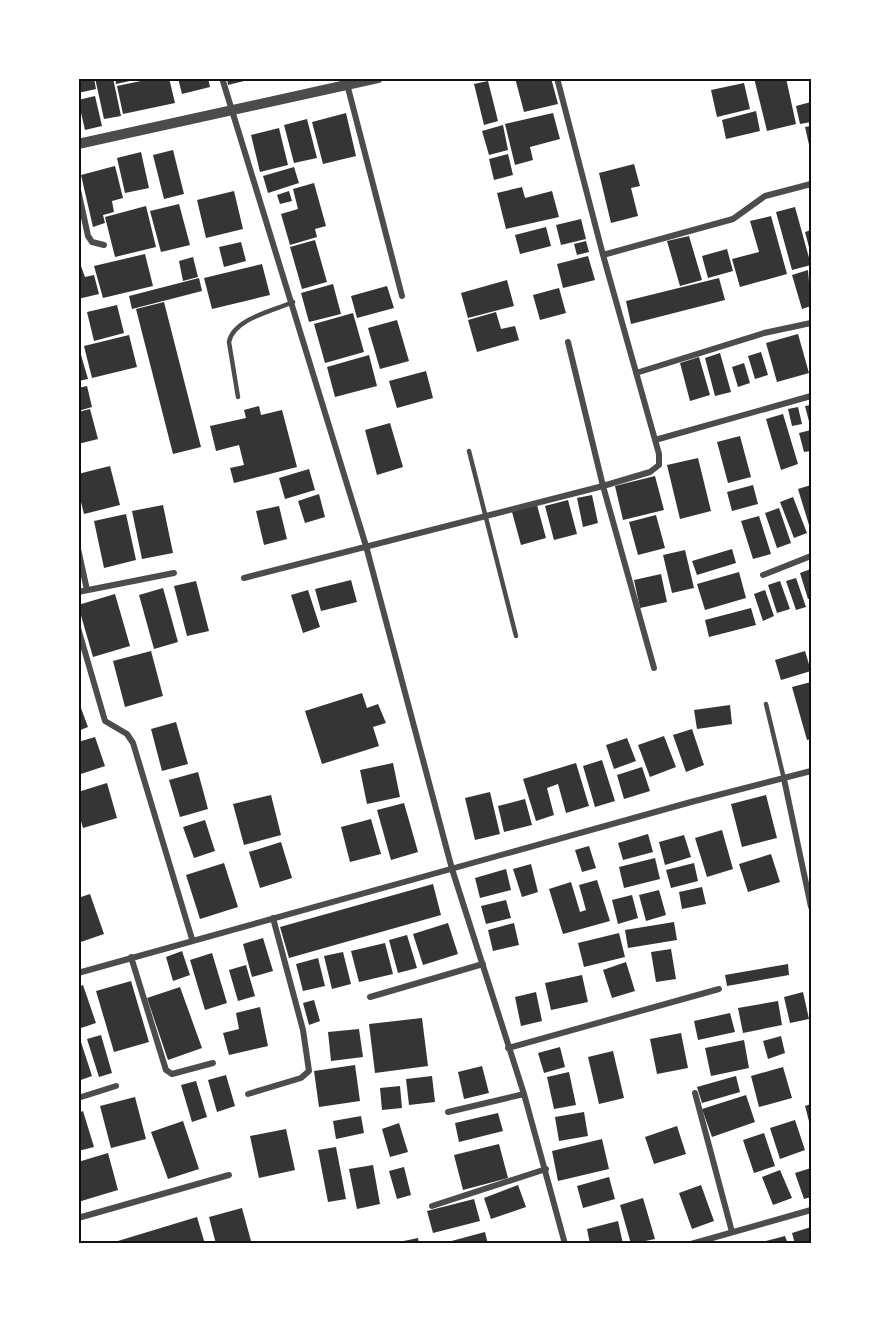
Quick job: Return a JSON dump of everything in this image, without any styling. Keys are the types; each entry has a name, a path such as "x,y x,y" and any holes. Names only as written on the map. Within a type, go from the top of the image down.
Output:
{"street":[{"path":"222,78 293,302 366,546 452,869 524,1094 565,1244"},
{"path":"78,144 378,78"},
{"path":"244,578 603,486 650,472 659,465 655,440 603,255 557,78"},
{"path":"347,84 402,296"},
{"path":"603,255 733,219 765,196 811,184"},
{"path":"78,190 88,236 92,242 104,245"},
{"path":"636,373 764,333 811,323"},
{"path":"568,342 603,486 654,668"},
{"path":"655,440 811,396"},
{"path":"78,549 87,590"},
{"path":"763,575 811,556"},
{"path":"78,592 174,573"},
{"path":"78,627 105,721 127,734 133,743 192,939"},
{"path":"78,973 192,939 811,771"},
{"path":"784,779 811,908"},
{"path":"248,1094 302,1078 309,1071 303,1029 273,918"},
{"path":"130,957 166,1070 172,1074 213,1063"},
{"path":"370,996 483,964"},
{"path":"508,1048 719,989"},
{"path":"78,1098 116,1086"},
{"path":"694,1093 732,1232"},
{"path":"448,1112 524,1094"},
{"path":"432,1206 546,1169"},
{"path":"78,1218 229,1175"},
{"path":"691,1244 811,1210"}],"lane":[{"path":"238,397 229,342 230,334 241,325 293,302"},
{"path":"469,451 516,636"},
{"path":"766,704 784,779"}],"building":[{"path":"78,78 94,78 96,89 78,93"},
{"path":"95,78 113,78 121,116 104,119"},
{"path":"115,78 138,78 139,79 116,84"},
{"path":"155,78 169,78 175,103 123,114 117,86"},
{"path":"178,78 208,78 210,87 182,94"},
{"path":"227,78 252,78 252,79 228,85"},
{"path":"515,78 551,78 558,104 524,112"},
{"path":"754,78 786,78 796,124 767,131"},
{"path":"488,81 498,121 484,125 474,84"},
{"path":"744,83 750,109 717,117 711,90"},
{"path":"95,96 102,126 85,130 78,100"},
{"path":"811,102 811,122 800,124 796,106"},
{"path":"756,111 760,131 726,139 722,120"},
{"path":"346,113 356,156 323,164 312,122"},
{"path":"553,113 560,139 530,147 533,160 515,165 505,124"},
{"path":"307,119 317,158 294,163 284,125"},
{"path":"503,125 508,150 489,155 482,131"},
{"path":"811,126 811,149 810,149 805,127"},
{"path":"279,128 288,165 260,172 251,135"},
{"path":"173,150 184,194 164,199 153,155"},
{"path":"141,152 149,188 125,193 117,158"},
{"path":"508,154 513,175 494,180 489,159"},
{"path":"634,164 640,186 631,188 638,216 611,223 599,173"},
{"path":"115,166 123,198 112,201 114,212 103,215 105,223 93,227 81,175"},
{"path":"294,167 299,183 268,193 263,176"},
{"path":"314,183 326,226 315,229 317,237 290,245 281,214 298,209 293,189"},
{"path":"522,187 525,198 552,191 559,217 506,229 497,193"},
{"path":"234,191 243,229 206,238 197,200"},
{"path":"289,191 292,201 280,204 277,195"},
{"path":"179,204 190,245 161,252 150,211"},
{"path":"146,206 156,247 115,257 105,217"},
{"path":"795,207 811,265 792,270 776,212"},
{"path":"771,216 787,274 740,287 732,259 759,252 750,221"},
{"path":"581,219 586,239 561,245 556,225"},
{"path":"546,227 551,246 520,254 515,235"},
{"path":"811,230 811,251 810,251 805,232"},
{"path":"689,236 702,280 680,286 667,241"},
{"path":"315,240 327,282 302,289 290,247"},
{"path":"586,241 589,252 577,255 574,244"},
{"path":"241,242 246,261 224,267 219,247"},
{"path":"727,249 733,271 708,278 702,256"},
{"path":"145,254 153,286 103,298 94,266"},
{"path":"588,256 595,280 563,288 557,264"},
{"path":"193,257 198,277 183,281 179,261"},
{"path":"78,258 85,277 94,275 99,294 78,299"},
{"path":"262,264 270,295 212,309 204,278"},
{"path":"808,270 811,306 802,309 792,275"},
{"path":"199,278 202,291 132,309 129,296"},
{"path":"719,278 725,300 631,324 626,301"},
{"path":"507,280 514,306 468,318 461,293"},
{"path":"333,284 341,314 309,322 301,293"},
{"path":"387,286 394,308 357,318 351,296"},
{"path":"559,288 566,313 540,320 533,295"},
{"path":"164,302 201,447 173,454 136,309"},
{"path":"117,305 124,333 94,341 87,312"},
{"path":"496,312 501,329 515,326 519,340 477,352 468,320"},
{"path":"353,313 364,352 325,363 314,324"},
{"path":"397,320 409,361 380,369 368,328"},
{"path":"798,334 809,373 777,382 766,343"},
{"path":"129,335 137,367 92,378 84,346"},
{"path":"761,352 768,375 755,379 748,356"},
{"path":"720,353 731,392 715,396 705,358"},
{"path":"81,355 88,379 78,381 78,356"},
{"path":"369,355 377,386 335,397 327,367"},
{"path":"699,357 710,395 690,401 680,363"},
{"path":"744,363 750,383 738,387 732,367"},
{"path":"426,371 433,398 397,408 389,381"},
{"path":"87,386 92,407 78,411 78,388"},
{"path":"811,405 811,425 810,425 805,406"},
{"path":"259,406 261,415 282,410 297,467 234,483 230,468 244,465 239,445 216,451 210,426 246,418 244,410"},
{"path":"798,407 802,424 792,426 788,409"},
{"path":"90,409 98,439 78,444 78,412"},
{"path":"783,414 798,464 781,470 766,419"},
{"path":"390,423 403,467 377,475 365,430"},
{"path":"811,430 811,451 804,452 799,433"},
{"path":"740,436 751,477 728,483 717,442"},
{"path":"698,458 711,511 680,519 667,465"},
{"path":"110,466 120,505 84,514 78,490 78,474"},
{"path":"309,469 315,490 285,499 279,478"},
{"path":"655,476 664,510 623,520 615,486"},
{"path":"753,485 758,504 732,511 727,492"},
{"path":"811,485 811,524 809,525 798,489"},
{"path":"319,494 325,517 305,523 298,501"},
{"path":"592,495 598,523 583,527 577,498"},
{"path":"793,497 807,533 794,538 780,502"},
{"path":"568,500 577,534 554,540 545,506"},
{"path":"163,505 173,553 142,559 132,511"},
{"path":"537,505 546,538 521,545 512,512"},
{"path":"279,506 287,539 264,545 256,511"},
{"path":"779,508 791,543 777,548 765,513"},
{"path":"126,514 136,560 104,568 94,521"},
{"path":"656,515 665,548 638,555 629,522"},
{"path":"759,516 771,554 753,559 741,521"},
{"path":"732,549 736,563 697,575 692,561"},
{"path":"685,550 694,588 672,593 663,555"},
{"path":"811,569 811,598 808,599 800,573"},
{"path":"739,572 746,598 705,610 697,584"},
{"path":"661,574 667,602 640,608 634,580"},
{"path":"796,578 806,607 796,610 786,581"},
{"path":"351,580 357,602 321,611 315,589"},
{"path":"196,581 209,631 187,636 174,586"},
{"path":"780,581 790,609 777,613 768,585"},
{"path":"163,588 178,642 154,649 139,595"},
{"path":"308,590 320,627 303,633 291,595"},
{"path":"765,590 774,616 763,621 754,594"},
{"path":"115,594 130,646 93,657 78,605"},
{"path":"751,608 756,625 709,637 705,620"},
{"path":"151,651 163,696 125,707 113,661"},
{"path":"805,651 811,671 781,680 775,660"},
{"path":"811,682 811,739 807,740 792,687"},
{"path":"362,693 367,708 378,704 386,723 373,727 379,746 322,764 305,711"},
{"path":"78,700 88,727 78,731"},
{"path":"730,705 732,724 697,729 694,710"},
{"path":"176,722 188,764 162,771 151,729"},
{"path":"692,729 704,765 686,772 673,735"},
{"path":"664,736 676,767 650,777 638,745"},
{"path":"95,737 105,766 78,775 78,742"},
{"path":"627,738 636,761 614,769 606,745"},
{"path":"602,760 615,801 595,807 583,766"},
{"path":"393,763 400,797 367,804 360,770"},
{"path":"576,763 589,806 566,813 558,784 547,788 554,815 536,821 523,779"},
{"path":"642,767 650,791 624,799 617,775"},
{"path":"198,772 208,809 180,817 169,780"},
{"path":"107,783 117,818 83,828 78,811 78,792"},
{"path":"490,792 500,834 475,840 465,798"},
{"path":"271,795 281,835 244,845 233,804"},
{"path":"766,795 777,838 742,847 731,804"},
{"path":"525,799 532,825 504,832 498,806"},
{"path":"404,803 418,852 391,860 377,810"},
{"path":"371,819 381,854 350,862 341,827"},
{"path":"205,820 215,851 194,858 183,827"},
{"path":"722,830 733,869 707,877 695,838"},
{"path":"648,834 653,852 623,860 618,843"},
{"path":"684,835 691,857 665,865 659,842"},
{"path":"281,842 292,878 260,888 249,852"},
{"path":"589,846 596,868 582,872 575,850"},
{"path":"771,854 780,882 748,892 739,864"},
{"path":"655,858 660,879 624,888 619,867"},
{"path":"224,863 238,907 200,919 186,875"},
{"path":"694,863 698,881 671,888 666,870"},
{"path":"531,864 538,892 522,897 513,869"},
{"path":"506,869 511,890 480,898 475,878"},
{"path":"597,880 610,921 563,934 549,889 571,882 580,912 586,910 579,885"},
{"path":"433,884 441,915 289,958 280,927"},
{"path":"702,887 706,904 682,909 679,892"},
{"path":"659,890 666,915 646,921 639,895"},
{"path":"90,894 104,934 78,943 78,898"},
{"path":"632,895 638,918 618,924 612,900"},
{"path":"506,900 511,918 486,924 481,906"},
{"path":"674,922 677,940 628,948 625,930"},
{"path":"448,923 458,954 423,965 413,934"},
{"path":"514,923 519,945 493,951 488,930"},
{"path":"619,933 625,957 584,967 578,943"},
{"path":"407,935 417,968 398,973 389,940"},
{"path":"263,938 273,971 252,977 243,944"},
{"path":"385,943 393,974 359,982 351,951"},
{"path":"671,949 676,979 656,982 651,952"},
{"path":"182,951 190,975 173,981 166,957"},
{"path":"343,952 351,984 332,989 324,956"},
{"path":"212,953 227,1003 205,1010 190,960"},
{"path":"318,958 325,986 303,991 296,964"},
{"path":"626,962 635,991 612,998 603,970"},
{"path":"788,964 789,975 727,986 725,975"},
{"path":"246,965 255,996 238,1001 229,970"},
{"path":"582,975 588,1002 551,1010 545,983"},
{"path":"131,981 149,1042 114,1052 96,991"},
{"path":"83,985 96,1023 78,1029 78,987"},
{"path":"180,987 202,1048 168,1060 147,998"},
{"path":"536,992 542,1021 521,1026 515,997"},
{"path":"803,992 809,1019 790,1023 784,997"},
{"path":"314,1000 320,1021 309,1025 303,1003"},
{"path":"778,1001 782,1025 743,1033 738,1008"},
{"path":"260,1007 268,1046 229,1055 223,1033 239,1029 236,1013"},
{"path":"730,1013 735,1032 698,1040 694,1021"},
{"path":"422,1018 428,1066 375,1073 369,1024"},
{"path":"359,1029 363,1057 331,1061 328,1032"},
{"path":"681,1033 688,1068 657,1074 650,1039"},
{"path":"101,1035 112,1073 99,1077 87,1039"},
{"path":"781,1036 785,1053 768,1059 763,1041"},
{"path":"78,1039 80,1039 92,1076 78,1081"},
{"path":"744,1040 749,1068 711,1076 705,1048"},
{"path":"560,1047 565,1067 544,1073 538,1053"},
{"path":"613,1051 624,1098 599,1104 588,1057"},
{"path":"355,1065 360,1101 319,1107 314,1071"},
{"path":"482,1066 489,1093 464,1099 458,1072"},
{"path":"783,1067 792,1098 759,1107 751,1076"},
{"path":"569,1072 576,1105 554,1109 547,1077"},
{"path":"226,1075 235,1106 217,1112 208,1080"},
{"path":"432,1076 435,1102 409,1105 406,1079"},
{"path":"736,1076 740,1092 702,1103 697,1087"},
{"path":"196,1081 207,1117 192,1122 181,1085"},
{"path":"400,1086 402,1108 382,1110 380,1088"},
{"path":"746,1095 755,1122 712,1137 702,1109"},
{"path":"135,1097 146,1139 111,1148 100,1106"},
{"path":"811,1104 811,1125 810,1125 805,1106"},
{"path":"83,1111 94,1147 78,1151 78,1113"},
{"path":"584,1112 588,1136 559,1141 555,1117"},
{"path":"498,1113 503,1131 459,1142 455,1123"},
{"path":"361,1116 364,1133 336,1139 333,1121"},
{"path":"795,1120 805,1150 780,1159 770,1128"},
{"path":"183,1121 199,1169 168,1179 151,1132"},
{"path":"399,1123 408,1152 390,1157 382,1129"},
{"path":"677,1126 686,1154 654,1164 645,1137"},
{"path":"286,1129 295,1170 259,1178 250,1136"},
{"path":"764,1133 775,1166 754,1173 743,1140"},
{"path":"602,1139 609,1169 558,1181 552,1151"},
{"path":"499,1144 508,1178 463,1190 454,1155"},
{"path":"336,1147 346,1199 328,1202 318,1150"},
{"path":"108,1153 118,1190 78,1202 78,1162"},
{"path":"373,1165 380,1204 357,1209 349,1169"},
{"path":"404,1167 411,1195 397,1199 389,1171"},
{"path":"811,1168 811,1197 804,1199 795,1173"},
{"path":"780,1170 792,1198 773,1205 762,1177"},
{"path":"609,1177 615,1199 583,1208 577,1186"},
{"path":"518,1185 526,1207 491,1219 484,1198"},
{"path":"701,1185 714,1221 692,1229 679,1193"},
{"path":"643,1198 655,1239 631,1244 620,1205"},
{"path":"474,1199 480,1221 433,1233 427,1211"},
{"path":"242,1208 251,1241 216,1244 209,1217"},
{"path":"197,1217 205,1244 108,1244 131,1237"},
{"path":"618,1221 623,1244 590,1244 587,1229"},
{"path":"811,1227 811,1244 795,1244 792,1233"},
{"path":"485,1232 488,1244 444,1244 444,1243"},
{"path":"785,1236 788,1244 758,1244 758,1243"},
{"path":"418,1238 419,1244 394,1244 394,1243"}]}
